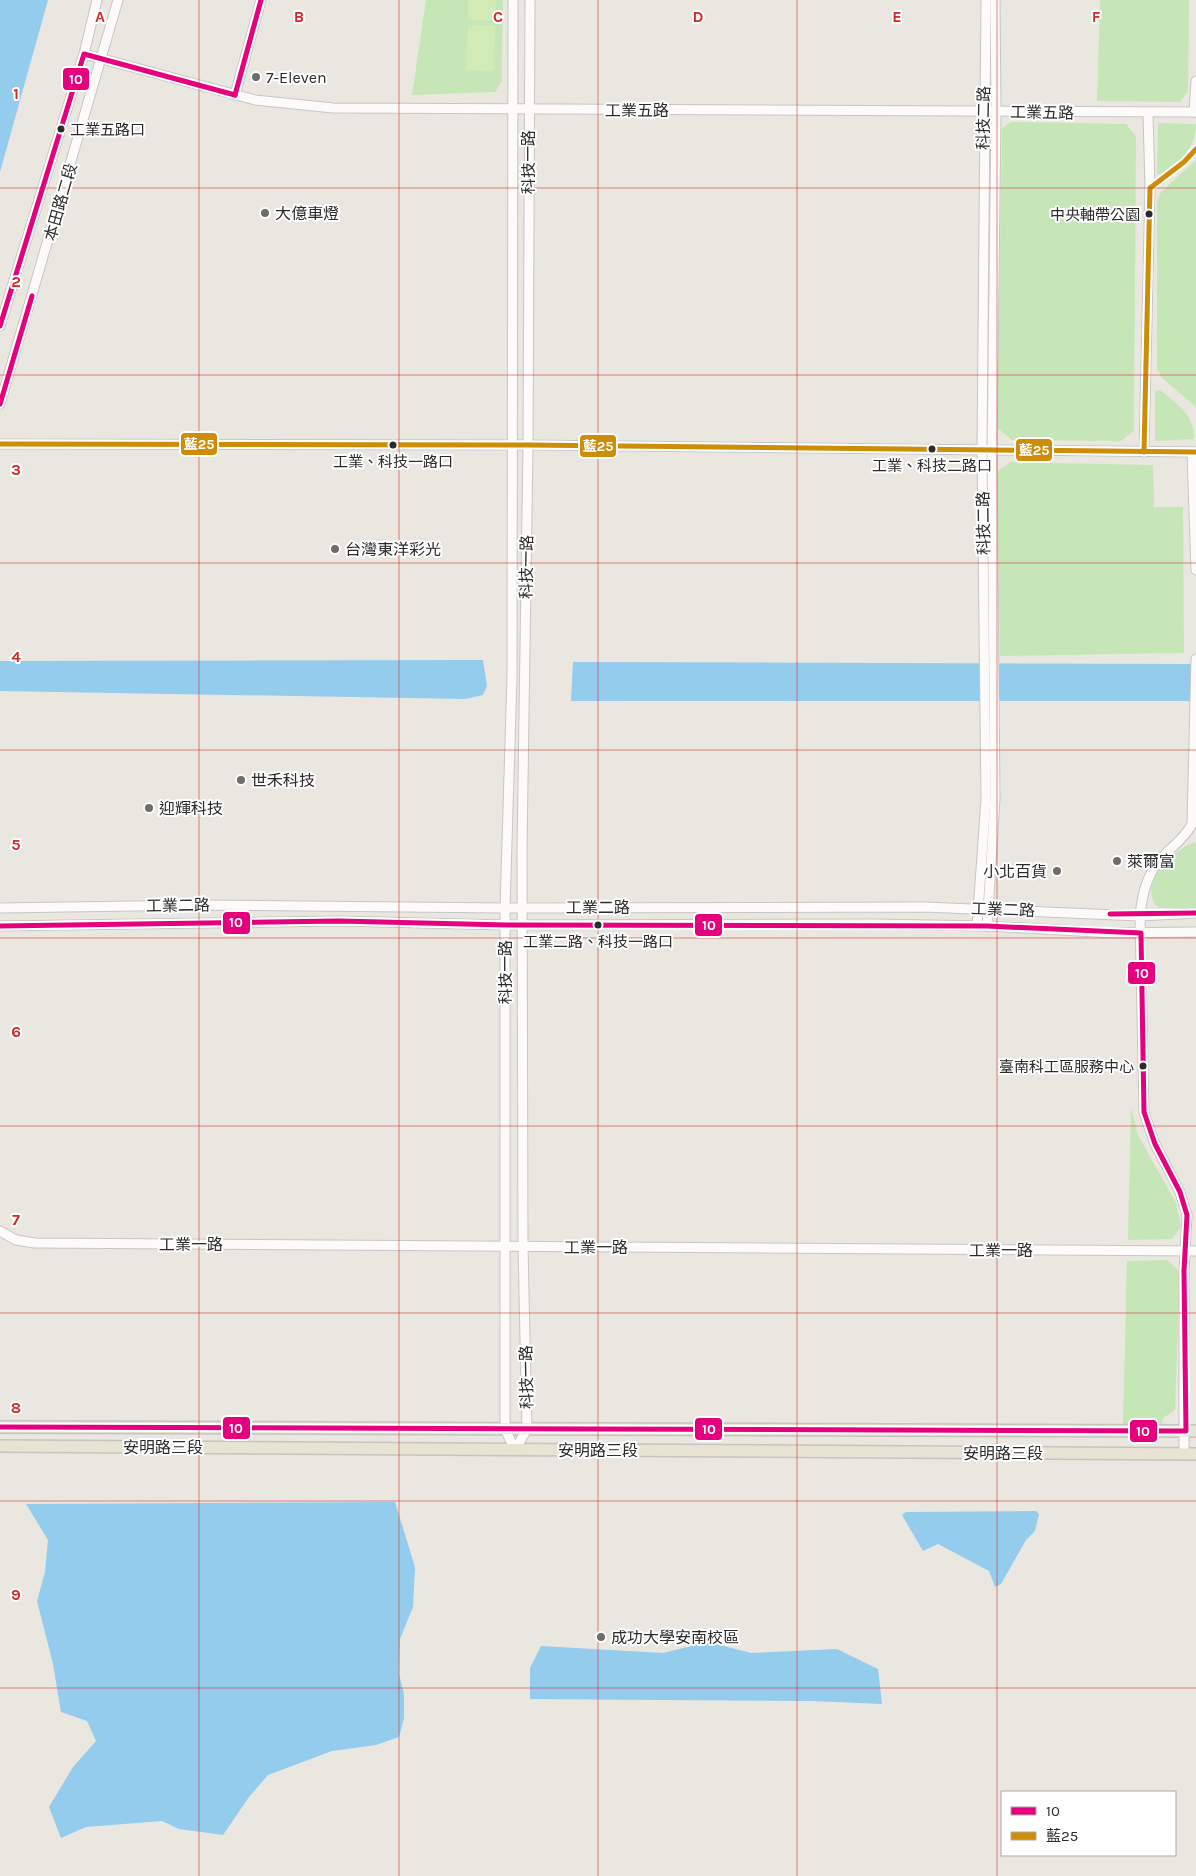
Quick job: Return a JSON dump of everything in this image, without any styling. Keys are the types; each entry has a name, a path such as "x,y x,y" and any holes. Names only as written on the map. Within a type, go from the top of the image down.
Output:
{"main road":[{"name":"安明路三段","path":"0,1427 1191,1431"},
{"name":"安明路三段","path":"0,1446 1190,1454"}],"street":[{"name":"本田路二段","path":"0,326 84,54 97,0"},
{"name":"本田路二段","path":"0,404 118,0"},
{"path":"235,95 261,0"},
{"name":"科技一路","path":"514,0 512,677 505,908 504,1246 505,1429 515,1450"},
{"name":"科技一路","path":"515,1450 527,1429 523,1247 522,907 528,445 528,109 530,0"},
{"name":"科技二路","path":"977,926 983,908 995,799 987,452 983,111 986,0"},
{"name":"科技二路","path":"987,452 996,111 995,0"},
{"name":"工業五路","path":"84,54 255,100 332,108 1195,112"},
{"path":"1195,112 1196,81"},
{"path":"1144,452 1150,188 1148,113"},
{"path":"0,444 528,445 987,452 1194,452 1196,570"},
{"path":"1190,1454 1186,1252 1188,1216 1185,1204 1155,1144 1144,1112 1140,916 1143,894 1150,876 1159,861 1186,837 1192,824 1196,658"},
{"path":"1171,849 1196,833"},
{"name":"工業二路","path":"0,908 202,904 505,908 983,908 1140,916 1196,913"},
{"name":"科技二路","path":"983,908 987,926"},
{"name":"工業二路","path":"0,926 339,921 506,925 987,926 1140,933 1196,932"},
{"name":"工業一路","path":"0,1231 16,1240 35,1243 1196,1252"}],"green space":[{"path":"426,0 503,0 502,81 495,92 412,95"},
{"path":"468,0 496,0 495,21 468,20"},
{"path":"1100,0 1189,0 1188,91 1180,102 1097,101"},
{"path":"468,25 495,26 493,71 466,70"},
{"path":"1011,122 1126,124 1136,136 1134,431 1121,441 1012,440 997,428 1002,128"},
{"name":"中央軸帶公園","path":"1158,123 1196,124 1193,141 1186,153 1164,175 1160,176 1157,173"},
{"name":"中央軸帶公園","path":"1196,160 1196,407 1162,378 1157,369 1157,201 1161,192"},
{"path":"1160,390 1184,411 1192,423 1194,439 1155,441 1155,391"},
{"path":"1010,462 1153,465 1154,507 1183,507 1184,653 1000,656 997,472"},
{"path":"1196,842 1196,908 1159,908 1153,899 1151,890 1154,879 1160,869 1177,852"},
{"path":"1131,1107 1138,1135 1176,1203 1181,1227 1172,1239 1128,1240"},
{"path":"1167,1260 1180,1272 1175,1410 1163,1418 1162,1424 1123,1424 1127,1261"}],"water":[{"path":"0,0 48,0 0,172"},
{"path":"483,660 487,686 483,695 465,699 0,691 0,661"},
{"path":"573,662 1196,664 1196,701 571,701"},
{"path":"395,1502 415,1567 413,1607 400,1639 399,1674 404,1694 404,1718 399,1737 376,1745 332,1751 268,1775 249,1797 223,1835 179,1829 162,1821 86,1827 61,1838 49,1807 73,1767 96,1741 87,1721 61,1712 53,1664 37,1601 45,1572 48,1540 26,1504"},
{"path":"1036,1511 1039,1514 1035,1531 1026,1540 1001,1584 995,1587 989,1571 938,1544 923,1551 902,1515 906,1512"},
{"path":"708,1642 751,1653 837,1649 878,1669 882,1704 812,1701 530,1699 530,1668 541,1646 663,1653"}],"transit line":[{"name":"10","path":"235,95 261,0"},
{"name":"10","path":"0,326 84,54 235,95"},
{"name":"藍25","path":"1144,452 1150,188 1184,162 1196,149"},
{"name":"10","path":"0,404 32,296"},
{"name":"藍25","path":"0,444 528,445 1196,452"},
{"name":"10","path":"1110,914 1196,913"},
{"name":"10","path":"0,926 339,921 506,925 987,926 1141,933 1144,1112 1155,1144 1180,1192 1187,1215 1184,1271 1186,1431 0,1427"}],"place":[{"name":"7-Eleven","path":"256,77"},
{"name":"工業五路口","path":"61,129"},
{"name":"大億車燈","path":"265,213"},
{"name":"中央軸帶公園","path":"1149,214"},
{"name":"工業、科技一路口","path":"393,445"},
{"name":"工業、科技二路口","path":"932,449"},
{"name":"台灣東洋彩光","path":"335,549"},
{"name":"世禾科技","path":"241,780"},
{"name":"迎輝科技","path":"149,808"},
{"name":"萊爾富","path":"1117,861"},
{"name":"小北百貨","path":"1057,871"},
{"name":"工業二路、科技一路口","path":"598,925"},
{"name":"臺南科工區服務中心","path":"1143,1066"},
{"name":"成功大學安南校區","path":"601,1637"}]}
